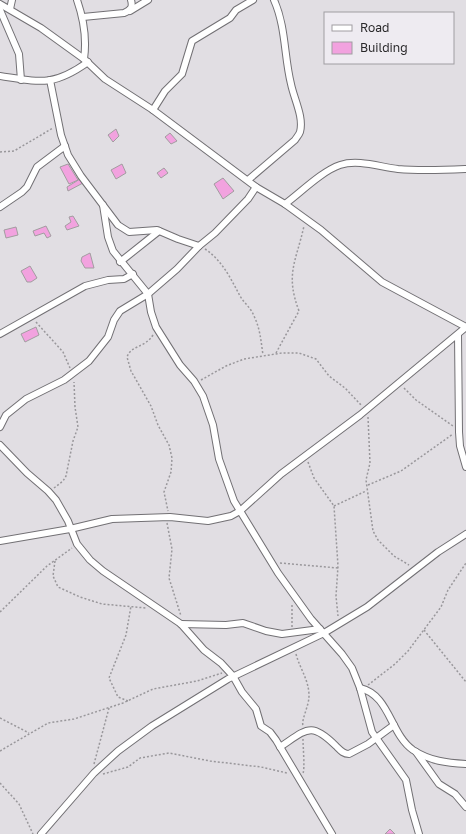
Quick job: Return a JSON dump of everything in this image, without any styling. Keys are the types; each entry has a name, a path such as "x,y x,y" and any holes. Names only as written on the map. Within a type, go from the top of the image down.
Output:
{"street":[{"path":"10,9 12,0"},
{"path":"77,0 83,17 86,60"},
{"path":"130,11 133,5 132,0"},
{"path":"83,17 124,13 148,0"},
{"path":"153,110 166,91 182,74 192,41 230,18 236,10 253,0"},
{"path":"248,180 295,140 300,132 300,114 291,83 285,37 279,12 274,0"},
{"path":"0,4 10,9 86,60 105,78 153,110 256,187 285,204 321,230 389,288 466,327 366,410 276,478 240,511 224,519 214,521 168,517 112,518 70,529 0,541"},
{"path":"0,10 19,54 21,80"},
{"path":"0,76 21,80 60,79 86,60"},
{"path":"50,80 65,146 75,168 111,217 129,232 152,229 199,246"},
{"path":"0,207 22,192 27,187 38,167 65,146"},
{"path":"285,204 326,173 340,165 358,164 398,169 438,171 466,169"},
{"path":"0,427 6,416 26,399 54,386 89,361 103,344 120,311 148,294 177,269 248,199 256,187"},
{"path":"103,205 108,237 113,251 120,262 133,274 148,294 151,312 156,327 180,365 196,383 203,396 213,425 219,459 228,486 240,511 270,561 322,631 347,661 360,688 372,732 406,780 419,834"},
{"path":"120,262 159,231"},
{"path":"0,334 58,303 88,284 124,279 133,274"},
{"path":"458,335 459,431 460,446 466,467"},
{"path":"0,445 48,490 62,509 77,544 96,565 181,624 204,650 232,674 242,692 256,709 261,726 270,732 280,747 332,834"},
{"path":"41,834 88,779 118,751 152,726 232,674 294,647 322,631 336,626 382,597 417,568 466,534"},
{"path":"181,624 226,625 243,623 271,632 292,633 322,631"},
{"path":"360,688 368,690 377,696 394,725 439,784 456,794 466,807"},
{"path":"280,747 305,732 312,730 320,732 345,754 354,752 394,725"},
{"path":"415,751 436,761 466,764"}],"path":[{"path":"0,152 14,151 59,124"},
{"path":"276,353 299,311 294,293 292,273 306,220"},
{"path":"199,246 209,252 221,265 253,313 261,336 263,355"},
{"path":"26,319 40,324 63,352 75,385 75,407 78,427 73,441 66,476 63,481 48,490"},
{"path":"156,327 148,341 131,350 127,357 131,371 151,406 158,425 169,445 172,458 171,472 164,492 172,549 169,578 183,622 181,624"},
{"path":"196,383 232,363 263,355 276,353 299,353 312,356 329,376 345,388 368,413 370,457 366,480 373,531 378,540 400,560 417,568"},
{"path":"368,486 401,471 459,431 416,400 398,382"},
{"path":"307,456 309,469 334,506 338,568 336,596 338,617 336,626"},
{"path":"334,506 367,490"},
{"path":"0,612 54,561 77,544"},
{"path":"54,561 53,576 58,587 80,597 102,604 158,608"},
{"path":"270,561 338,568"},
{"path":"360,688 368,685 395,664 424,630 441,607 448,590 466,563"},
{"path":"292,603 292,633"},
{"path":"129,701 118,697 109,678 126,634 131,606"},
{"path":"424,630 466,682"},
{"path":"100,775 128,767 144,757 169,753 210,762 261,767 298,777 305,770 302,749 305,732 302,722 307,710 308,684 294,647"},
{"path":"0,751 48,723 74,719 129,701 157,688 232,674"},
{"path":"88,779 109,707"},
{"path":"0,718 29,733"},
{"path":"0,783 19,804 33,834"}],"building":[{"path":"116,129 119,136 113,142 108,135"},
{"path":"170,133 177,141 171,144 165,137"},
{"path":"68,164 78,180 69,184 60,167"},
{"path":"122,164 126,173 116,179 111,170"},
{"path":"164,168 168,173 161,178 157,173"},
{"path":"223,178 234,191 223,199 214,184"},
{"path":"80,179 83,183 68,191 67,187"},
{"path":"73,216 79,226 67,230 65,226 71,222 69,217"},
{"path":"46,226 51,236 47,238 44,233 35,236 33,231"},
{"path":"16,227 18,235 6,238 4,230"},
{"path":"90,253 94,268 85,268 81,261 82,257"},
{"path":"30,266 37,278 31,282 27,282 21,271"},
{"path":"36,327 39,335 25,342 21,334"},
{"path":"390,829 395,834 385,834"}]}
